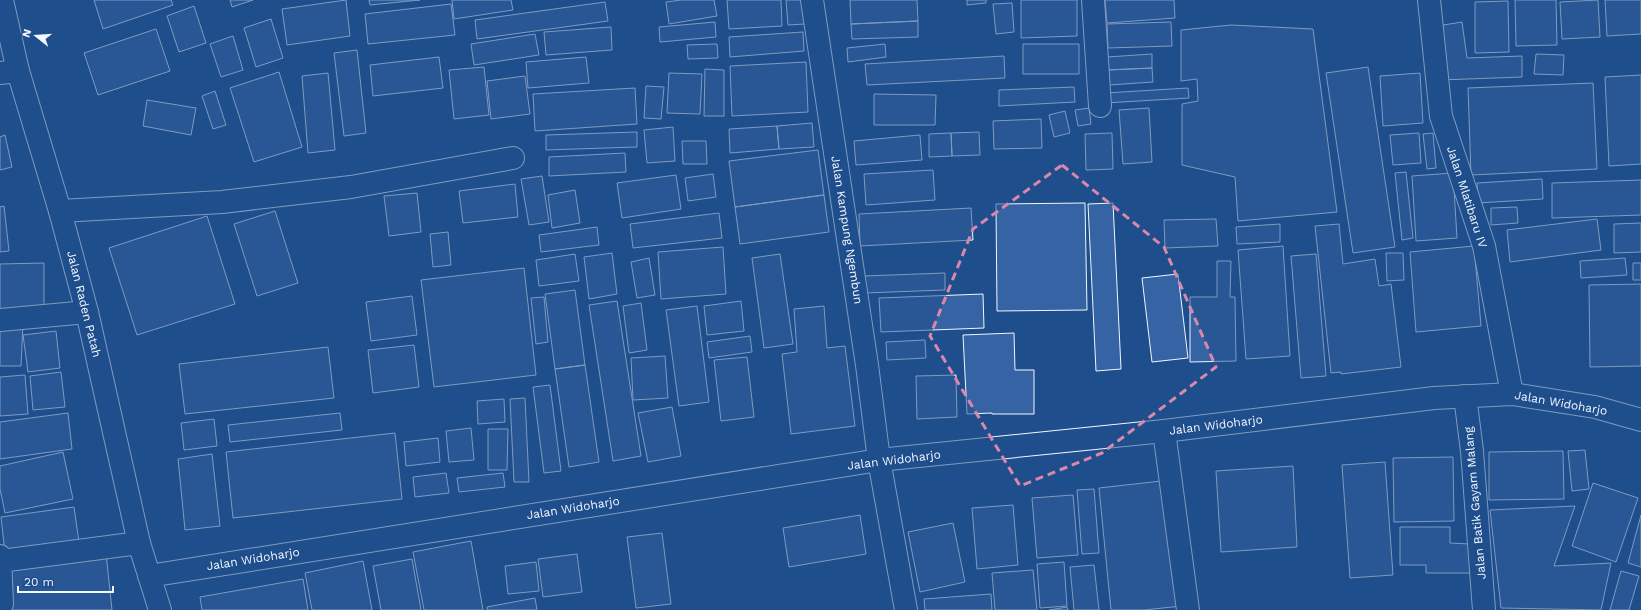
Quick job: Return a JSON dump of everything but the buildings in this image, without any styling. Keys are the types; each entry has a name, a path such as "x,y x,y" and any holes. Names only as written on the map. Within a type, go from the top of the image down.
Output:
{"main road":[{"name":"Jalan Raden Patah","path":"2,0 9,72 60,211 87,312 139,543 160,610"},
{"name":"Jalan Kampung Ngembun","path":"812,0 867,365 879,460 906,610"},
{"path":"1093,0 1100,106"},
{"name":"Jalan Mlatibaru IV","path":"1429,0 1441,116 1484,246 1512,394"},
{"path":"60,211 222,202 351,187 513,158"},
{"path":"0,320 87,312"},
{"name":"Jalan Widoharjo","path":"149,576 879,460 1164,431 1434,398 1512,394 1595,407 1641,420"},
{"name":"Jalan Batik Gayam Malang","path":"1465,396 1472,450 1484,610"},
{"path":"1164,431 1188,610"},
{"path":"0,561 139,543"},
{"path":"0,556 2,604 0,609"}],"highlighted area":[{"path":"1062,165 1164,247 1216,367 1102,453 1020,486 930,336 973,229"}]}
